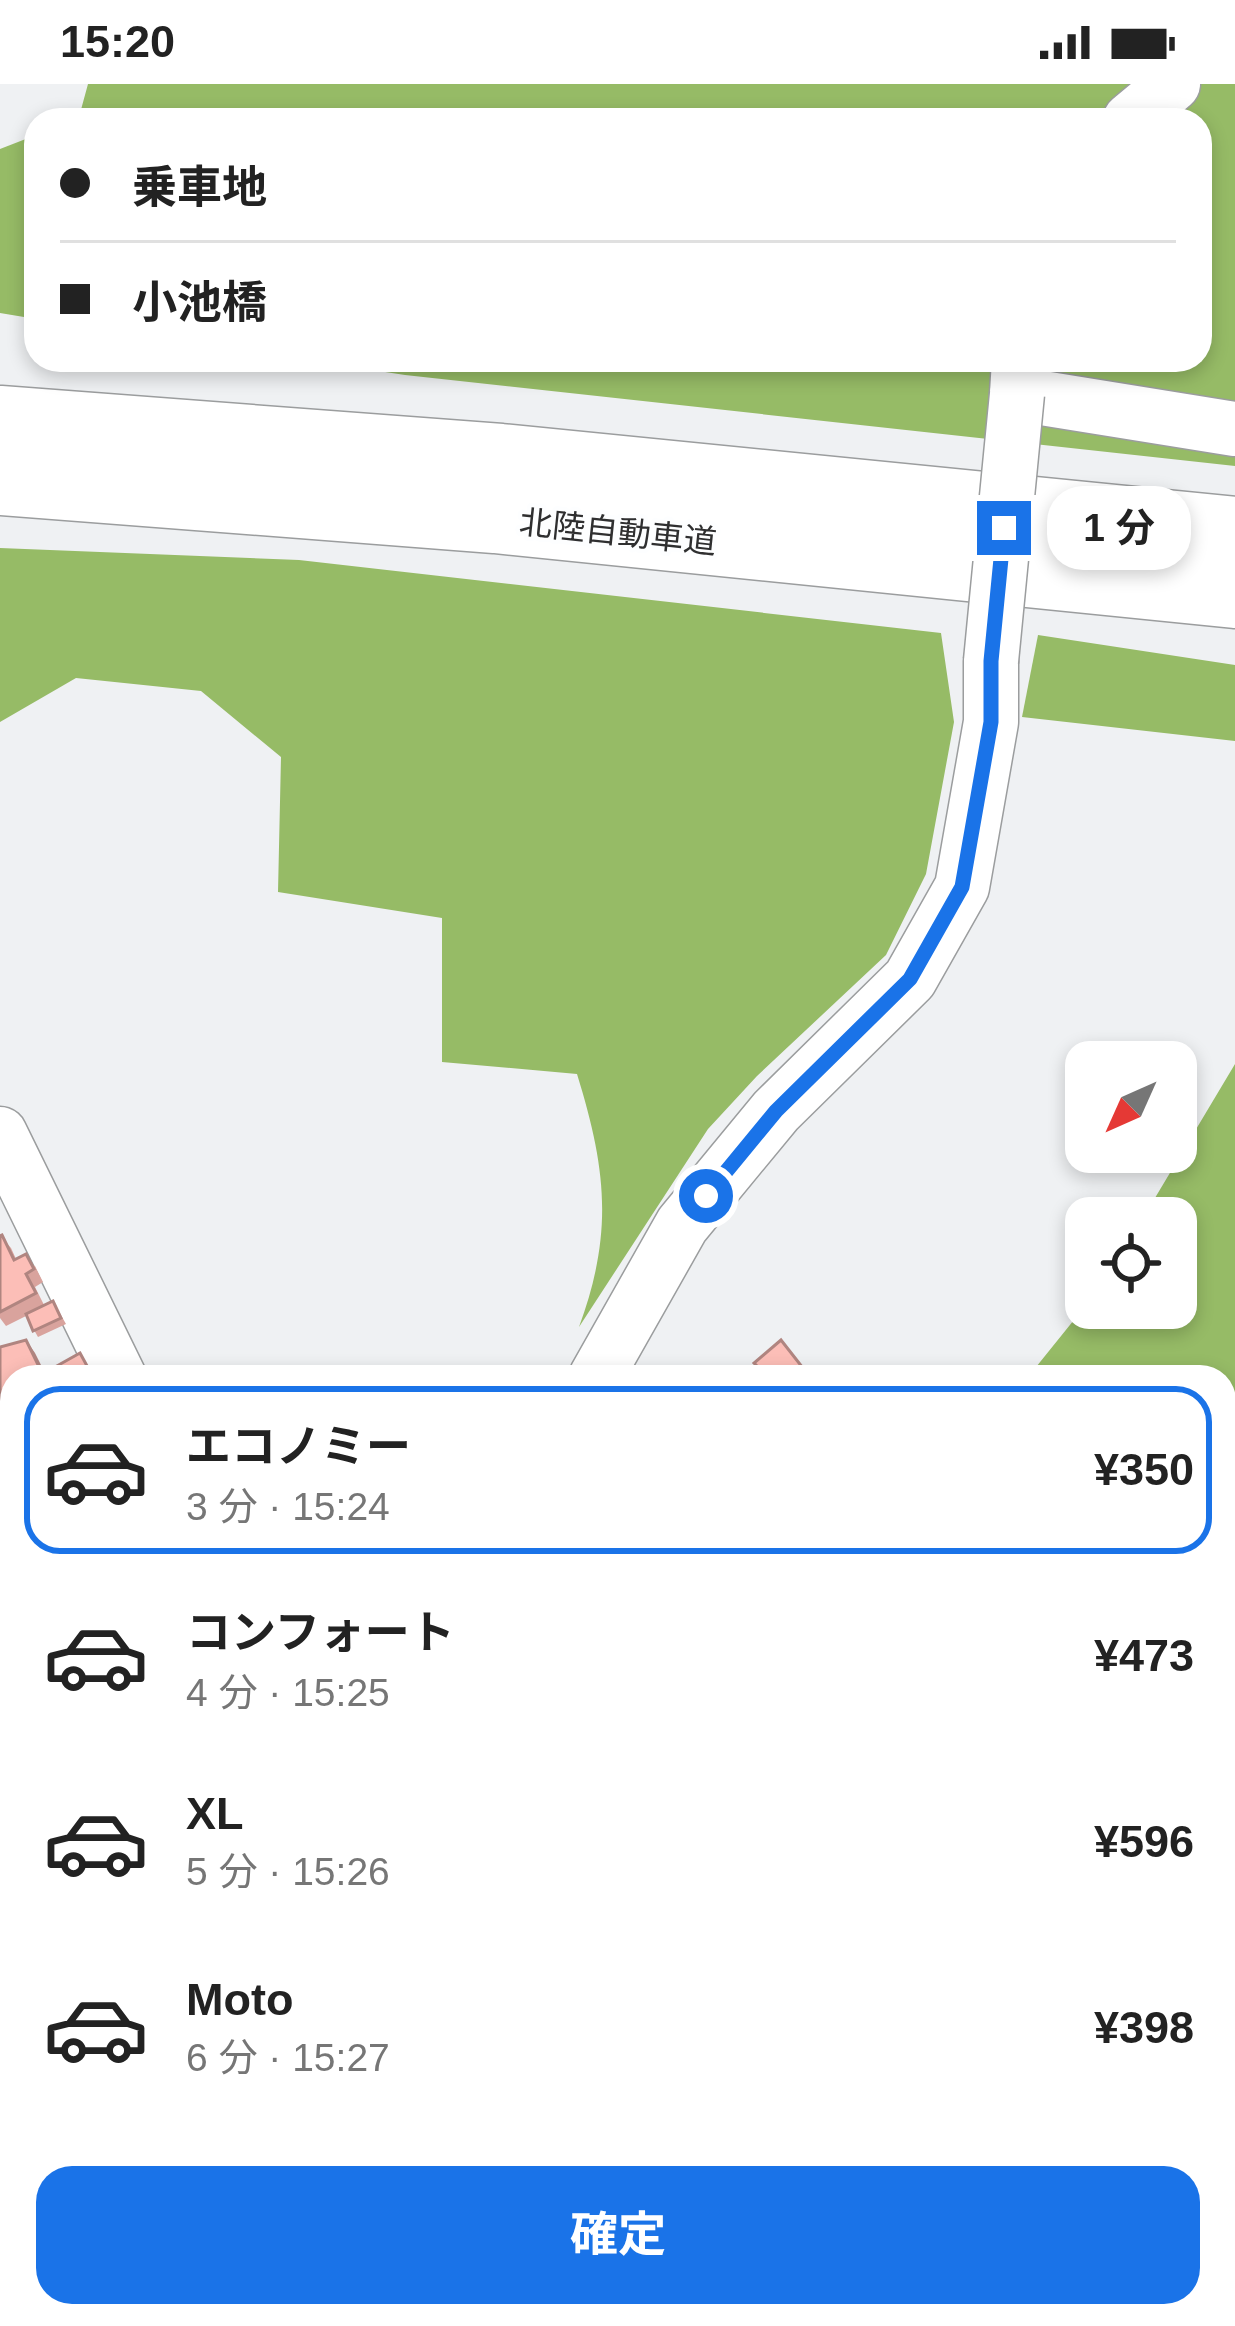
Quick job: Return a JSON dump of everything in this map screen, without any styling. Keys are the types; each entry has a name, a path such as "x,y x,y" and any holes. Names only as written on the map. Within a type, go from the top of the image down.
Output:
{"highway":[{"name":"北陸自動車道","path":"0,418 501,457 1235,530"},
{"name":"北陸自動車道","path":"0,482 495,520 1235,595"}],"street":[{"path":"1144,108 1173,84"},
{"path":"603,1365 682,1225 776,1111 910,979 962,887 991,722 991,661 1018,377 1235,429"},
{"path":"3,1159 113,1365"}],"green space":[{"path":"88,84 1235,84 1235,466 385,372 1212,372 1212,108 81,108"},
{"path":"24,140 24,317 0,313 0,149"},
{"path":"0,548 299,560 941,633 954,722 926,874 886,955 757,1076 708,1129 579,1327 598,1261 602,1200 600,1170 577,1074 442,1062 442,918 278,892 281,757 201,691 76,678 0,722"},
{"path":"1038,635 1235,665 1235,741 1022,717"},
{"path":"1235,1064 1235,1365 1038,1365 1067,1329 1197,1329 1197,1197 1156,1197 1170,1173 1197,1173 1197,1128"}],"building":[{"path":"0,1236 14,1260 26,1254 34,1269 26,1274 36,1293 0,1312"},
{"path":"53,1301 61,1318 33,1331 26,1314"},
{"path":"26,1340 38,1365 0,1365 0,1347"},
{"path":"781,1340 801,1365 756,1365"},
{"path":"80,1353 87,1365 59,1365"}],"route":[{"path":"706,1196 776,1111 910,979 962,887 991,722 991,661 1004,528"}]}
